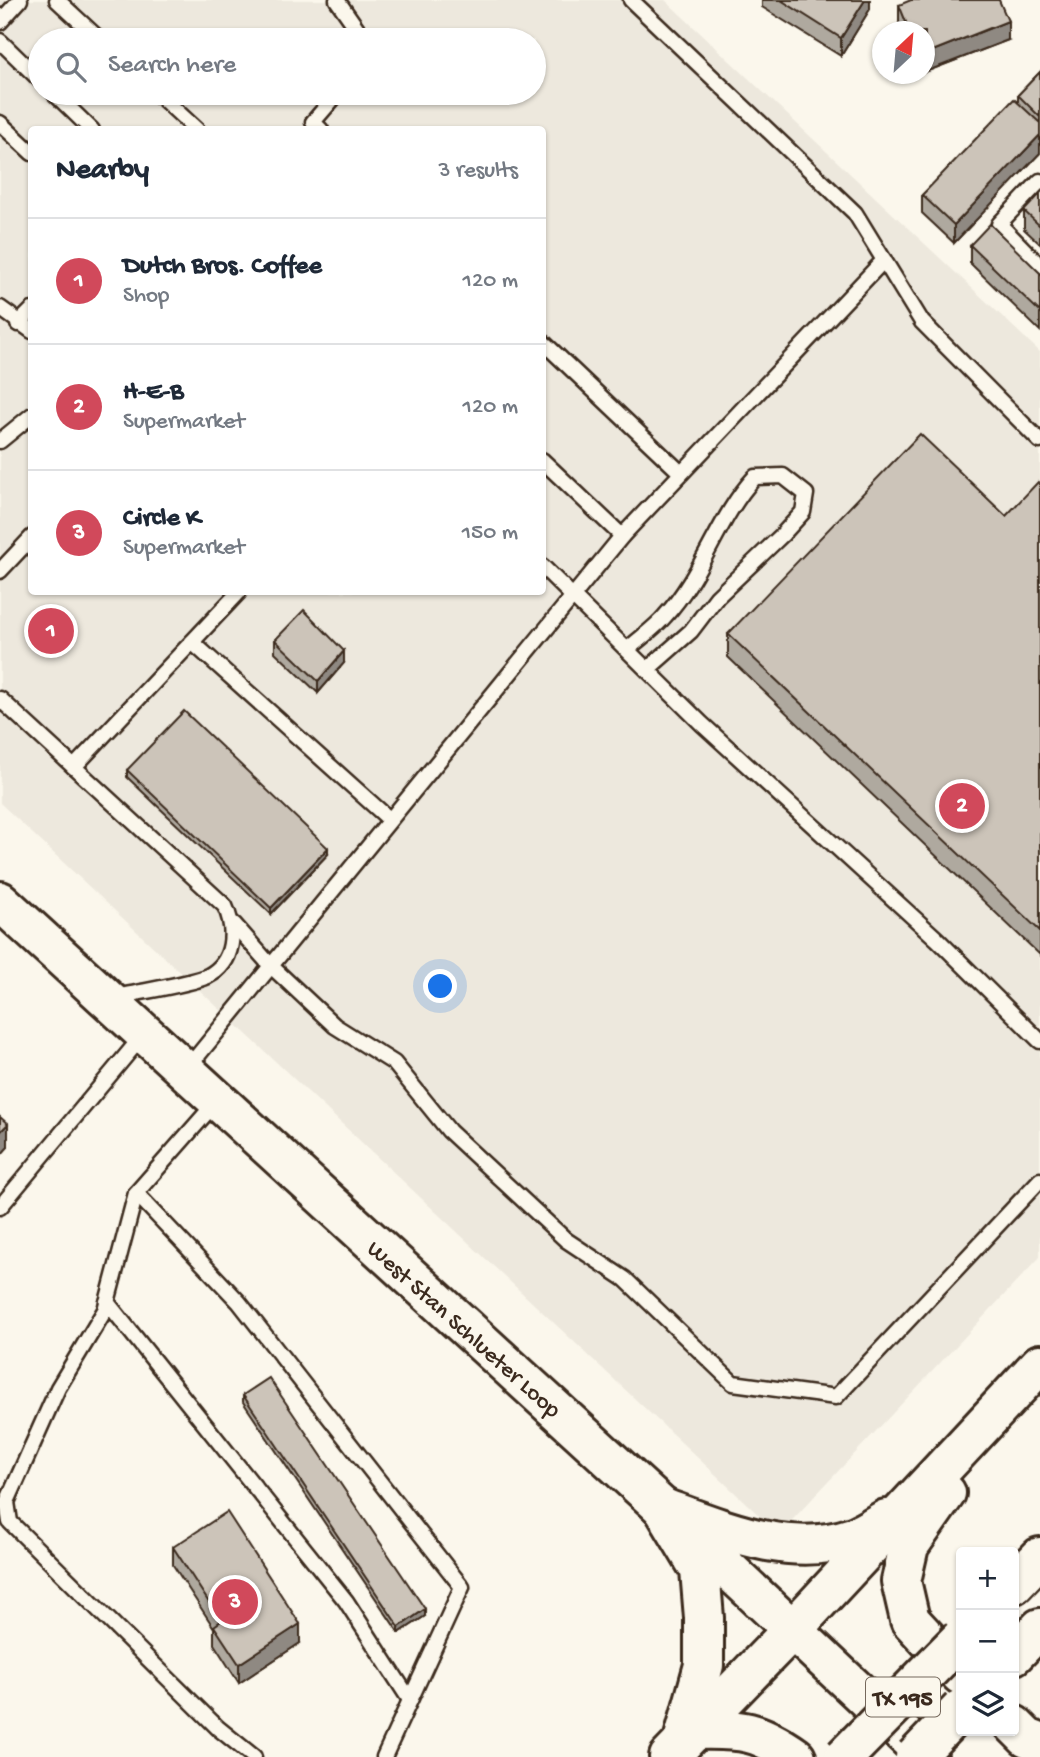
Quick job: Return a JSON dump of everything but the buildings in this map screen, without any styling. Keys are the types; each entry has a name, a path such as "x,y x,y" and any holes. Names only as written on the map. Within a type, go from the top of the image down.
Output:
{"main road":[{"name":"West Stan Schlueter Loop","path":"0,901 663,1508 928,1757"},
{"path":"682,1744 1040,1364"},
{"path":"959,1673 910,1620 901,1581 909,1546 944,1498 974,1434"},
{"path":"663,1508 755,1540 806,1545 853,1537 906,1507"},
{"path":"663,1508 700,1570 704,1618 704,1665 682,1744"},
{"path":"1019,1650 1040,1628"},
{"name":"TX 195","path":"844,1757 956,1643"},
{"name":"TX 195","path":"915,1757 956,1714"},
{"path":"682,1744 738,1729 770,1738 796,1757"},
{"path":"1019,1730 1027,1738 1040,1743"}],"lane":[{"path":"0,22 20,0"},
{"path":"57,0 87,28"},
{"path":"337,0 357,28"},
{"path":"631,0 855,213 922,322 1040,440"},
{"path":"0,41 28,68"},
{"path":"66,105 88,126"},
{"path":"170,105 193,126"},
{"path":"314,126 329,105"},
{"path":"0,123 28,149"},
{"path":"1040,181 999,224 1040,266"},
{"path":"185,1071 572,595 681,473 884,260"},
{"path":"0,308 25,328"},
{"path":"546,345 681,473"},
{"path":"3,431 28,417"},
{"path":"546,464 622,537"},
{"path":"628,649 666,615 715,539 737,497 755,477 783,476 806,495 803,512 717,597 691,631 649,668"},
{"path":"0,571 28,541"},
{"path":"546,570 649,668 702,724 937,939 1040,1041"},
{"path":"74,767 236,595"},
{"path":"192,642 389,819"},
{"path":"0,699 225,906 233,923 270,965 335,1026 394,1063 449,1131 577,1250 625,1279 650,1301 733,1383 836,1397 1040,1180"},
{"path":"104,999 208,976 223,962 233,943 233,923"},
{"path":"0,1207 144,1033"},
{"path":"217,1101 136,1193 107,1303 58,1388 7,1502 10,1522 218,1728 254,1757"},
{"path":"136,1193 239,1302 462,1587 384,1757"},
{"path":"107,1303 346,1601 410,1700"}],"shaded area":[{"path":"0,0 665,0 1040,352 1040,1257 779,1534 0,803"}],"place":[{"name":"Dutch Bros. Coffee","path":"51,631"},
{"name":"H-E-B","path":"962,806"},
{"name":"Circle K","path":"235,1602"}]}
